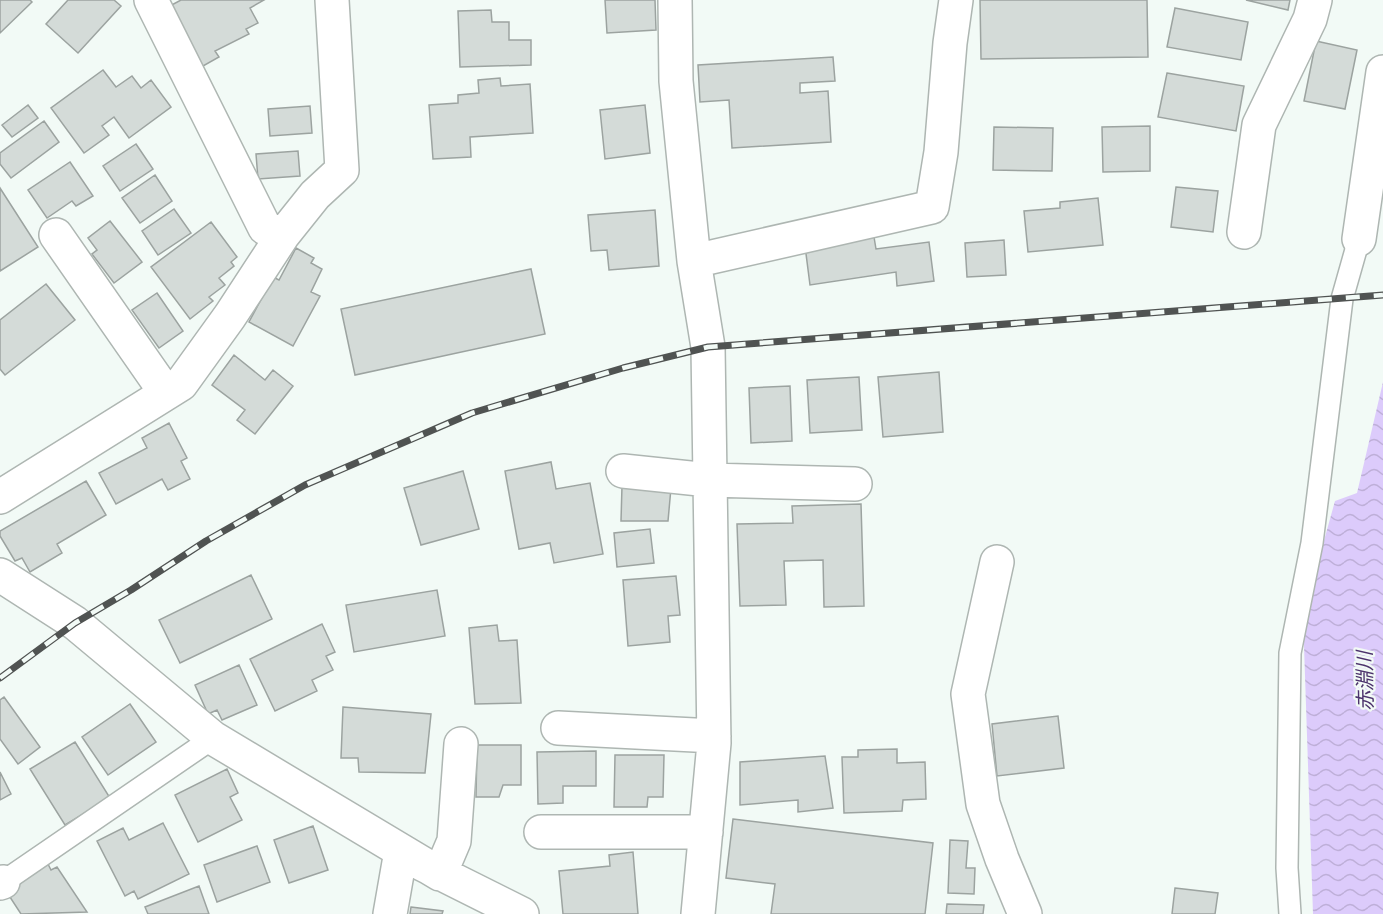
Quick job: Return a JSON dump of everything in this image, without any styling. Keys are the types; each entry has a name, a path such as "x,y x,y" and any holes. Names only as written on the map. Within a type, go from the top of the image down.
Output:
{"street":[{"path":"151,0 265,228 283,235"},
{"path":"0,497 181,384 283,235 315,195 342,170 332,0"},
{"path":"675,0 675,81 694,261 708,346 714,736 698,914"},
{"path":"694,261 932,207 941,152 956,0"},
{"path":"1244,232 1259,125 1310,19 1315,0"},
{"path":"1359,239 1383,72"},
{"path":"56,235 166,393"},
{"path":"623,471 709,480 855,484"},
{"path":"997,562 968,694 983,804 1002,859 1025,914"},
{"path":"0,575 75,623 213,738 440,874 522,914"},
{"path":"558,728 714,736"},
{"path":"440,874 454,841 460,744"},
{"path":"541,832 706,832"},
{"path":"390,914 401,851"}],"lane":[{"path":"1290,914 1287,868 1290,653 1312,543 1342,299 1359,239"},
{"path":"1,883 213,738"}],"water":[{"name":"赤淵川","path":"1383,382 1383,914 1313,914 1303,616 1335,501 1357,493"}],"building":[{"path":"0,0 30,0 32,2 0,33"},
{"path":"68,0 114,0 121,6 78,53 46,24"},
{"path":"181,0 264,0 250,8 258,23 246,29 249,34 215,51 219,57 196,70 164,9"},
{"path":"605,0 655,0 656,30 607,33"},
{"path":"980,0 1147,0 1148,57 981,59"},
{"path":"1246,0 1290,0 1288,10"},
{"path":"1175,8 1248,22 1241,60 1167,47"},
{"path":"491,10 492,22 509,22 509,40 531,40 531,65 460,67 458,11"},
{"path":"1316,41 1357,50 1345,109 1304,101"},
{"path":"833,57 835,81 800,83 800,93 828,91 831,142 732,148 729,100 700,102 698,65"},
{"path":"103,70 116,87 132,76 141,88 151,80 171,107 129,138 114,117 102,126 109,135 84,153 51,108"},
{"path":"1167,73 1244,86 1236,131 1158,117"},
{"path":"500,78 501,86 530,84 533,133 470,137 471,157 433,159 429,105 458,103 458,95 479,93 478,80"},
{"path":"28,105 38,118 12,137 2,125"},
{"path":"645,105 650,153 605,159 600,110"},
{"path":"310,106 312,133 270,136 268,109"},
{"path":"44,121 59,142 11,178 0,164 0,153"},
{"path":"1150,126 1150,171 1103,172 1102,127"},
{"path":"994,127 1053,128 1052,171 993,170"},
{"path":"136,144 153,169 120,191 103,166"},
{"path":"298,151 300,176 258,179 256,154"},
{"path":"70,162 93,196 76,206 72,201 47,218 28,190"},
{"path":"155,175 172,201 140,223 122,198"},
{"path":"1176,187 1218,191 1213,232 1171,227"},
{"path":"0,188 38,247 0,271"},
{"path":"1098,198 1103,245 1028,252 1024,211 1060,208 1060,202"},
{"path":"174,209 191,233 158,255 142,231"},
{"path":"655,210 659,266 609,270 607,250 591,251 588,215"},
{"path":"110,221 142,262 114,283 92,254 97,250 88,238"},
{"path":"211,222 237,257 231,262 234,266 219,278 225,285 209,297 213,301 190,319 151,267"},
{"path":"874,237 876,249 929,242 934,281 897,286 896,272 810,285 805,246"},
{"path":"1004,240 1006,275 967,277 965,243"},
{"path":"296,248 314,258 311,263 322,269 311,292 320,296 293,346 249,322 273,277 279,280"},
{"path":"531,269 545,334 355,375 341,309"},
{"path":"46,284 75,320 5,375 0,369 0,320"},
{"path":"157,293 183,331 159,348 132,310"},
{"path":"234,355 265,380 273,370 293,386 255,434 237,420 245,410 212,385"},
{"path":"939,372 943,432 883,437 878,377"},
{"path":"859,377 862,430 810,433 807,380"},
{"path":"790,386 792,441 751,443 749,388"},
{"path":"169,423 187,458 181,461 190,479 168,490 162,479 116,504 99,473 147,448 142,438"},
{"path":"551,462 556,489 590,483 603,554 554,563 550,543 519,549 505,471"},
{"path":"463,471 479,529 421,545 404,488"},
{"path":"86,481 106,515 57,544 62,553 30,572 22,558 15,561 0,536 0,531"},
{"path":"622,486 671,488 668,521 621,521"},
{"path":"861,504 864,606 824,607 823,560 784,561 786,605 740,606 737,524 793,523 792,506"},
{"path":"650,529 654,563 617,567 614,533"},
{"path":"251,575 272,619 180,663 159,620"},
{"path":"676,576 680,615 668,616 670,642 628,646 623,580"},
{"path":"437,590 445,636 354,652 346,605"},
{"path":"322,624 335,652 326,656 333,670 312,680 317,691 275,711 250,659"},
{"path":"497,625 499,641 517,640 521,703 475,704 469,628"},
{"path":"239,665 257,705 222,720 217,710 208,714 195,685"},
{"path":"4,697 40,747 18,764 0,739 0,700"},
{"path":"130,704 156,742 108,775 82,737"},
{"path":"343,707 431,714 425,773 359,772 358,758 341,758"},
{"path":"1058,716 1064,768 997,776 992,724"},
{"path":"75,742 110,798 65,825 30,769"},
{"path":"477,745 521,745 521,785 503,785 499,797 476,797"},
{"path":"897,749 897,763 925,762 926,799 903,800 902,811 844,813 842,757 858,757 858,750"},
{"path":"596,751 596,786 563,786 563,803 538,804 537,752"},
{"path":"615,755 664,755 663,797 648,797 647,807 614,807"},
{"path":"825,756 833,808 798,812 798,800 740,805 740,762"},
{"path":"227,769 238,793 230,797 242,820 198,842 175,795"},
{"path":"0,772 11,794 0,800"},
{"path":"733,819 933,843 925,914 771,914 775,884 726,878"},
{"path":"163,823 189,874 138,899 134,891 125,896 97,841 123,828 129,840"},
{"path":"313,826 328,870 289,883 274,840"},
{"path":"950,840 968,841 966,868 975,868 974,894 948,893"},
{"path":"257,846 270,882 217,902 204,865"},
{"path":"633,852 638,914 563,914 559,871 610,866 609,855"},
{"path":"48,864 51,870 57,867 87,912 21,914 6,891"},
{"path":"199,886 209,914 148,914 145,907"},
{"path":"1175,888 1218,893 1215,914 1172,914"},
{"path":"947,904 984,905 983,914 946,914"},
{"path":"411,907 443,911 442,914 410,914"}],"railway":[{"path":"0,678 75,623 206,541 305,485 472,413 623,368 708,347 1383,295"}]}
